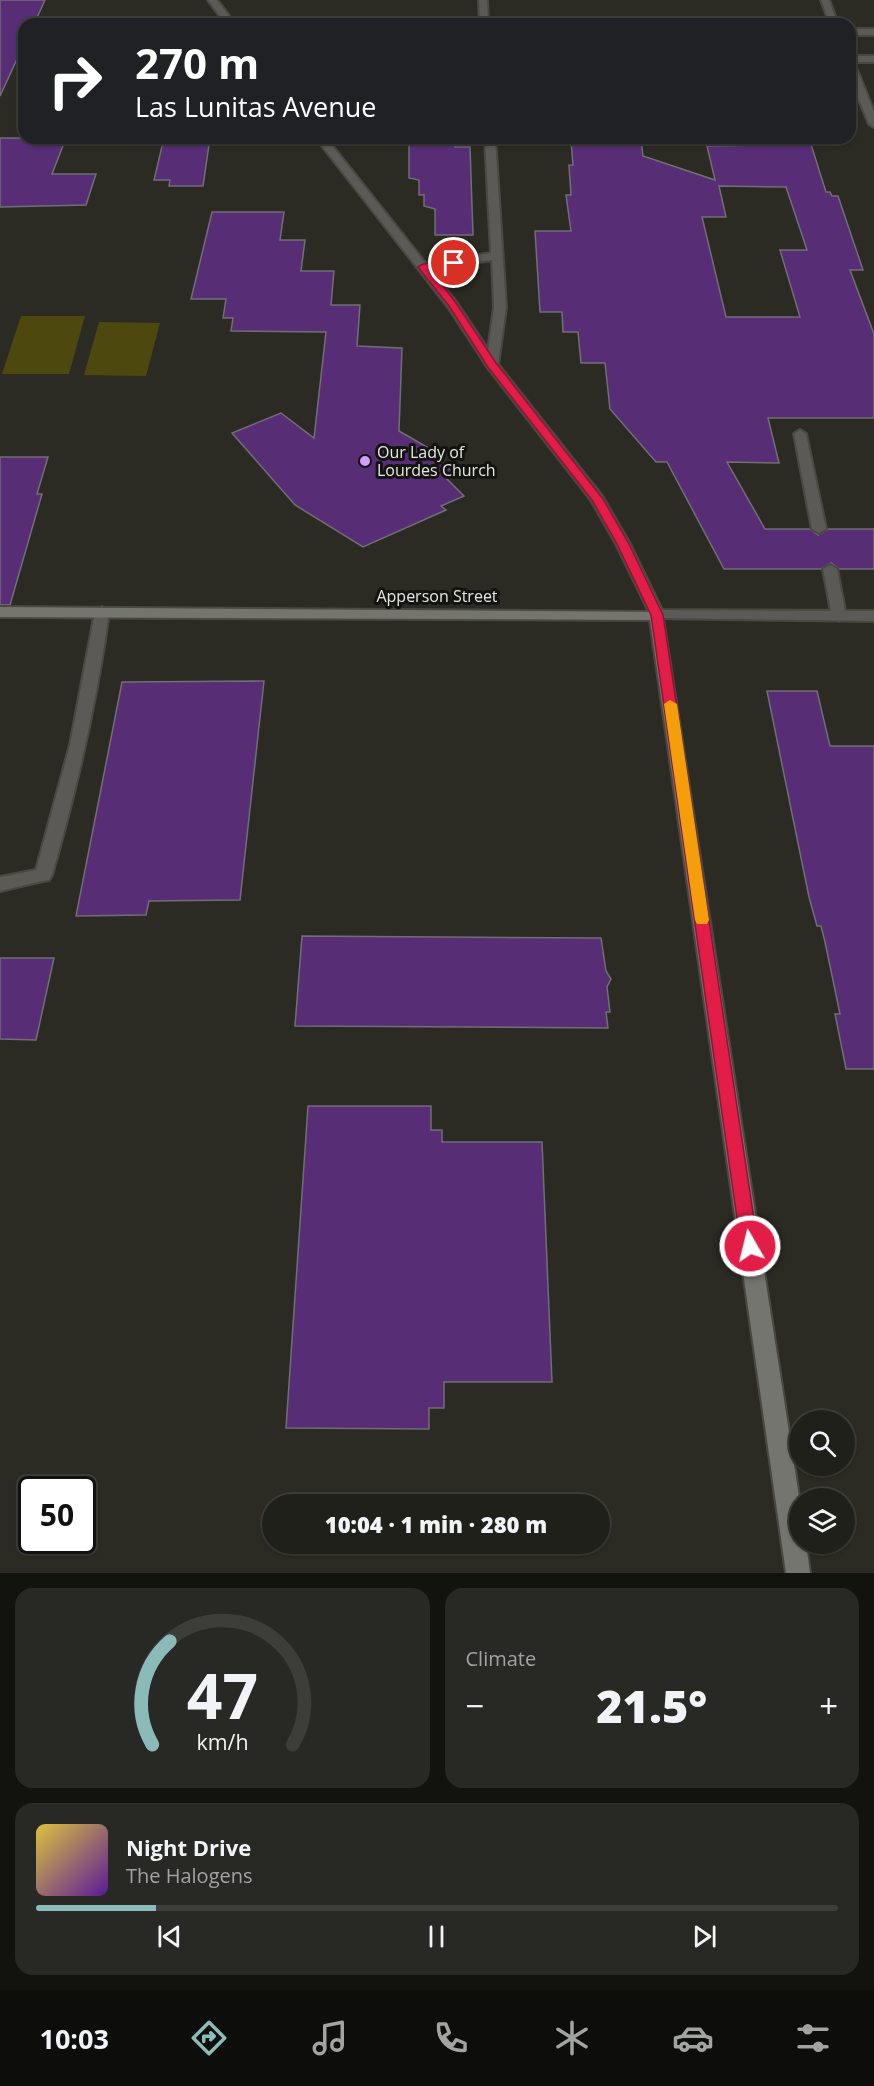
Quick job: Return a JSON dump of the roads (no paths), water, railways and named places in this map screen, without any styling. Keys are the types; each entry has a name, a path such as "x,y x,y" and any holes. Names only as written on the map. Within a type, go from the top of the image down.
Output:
{"main road":[{"name":"Apperson Street","path":"0,612 657,615"},
{"path":"657,615 798,1573"}],"street":[{"path":"212,0 226,18"},
{"path":"483,0 484,18"},
{"path":"825,0 832,18"},
{"path":"856,32 874,32"},
{"path":"856,59 874,59"},
{"path":"856,80 874,124"},
{"path":"326,144 453,305 492,365 597,499 623,544 657,615"},
{"path":"490,144 500,308 492,365"},
{"path":"423,267 496,256"},
{"path":"801,434 819,529"},
{"path":"830,569 839,616"},
{"path":"0,884 43,875 70,773 96,659 102,612"},
{"name":"Apperson Street","path":"657,615 874,616"}],"place":[{"name":"Our Lady of Lourdes Church","path":"365,461"}]}
